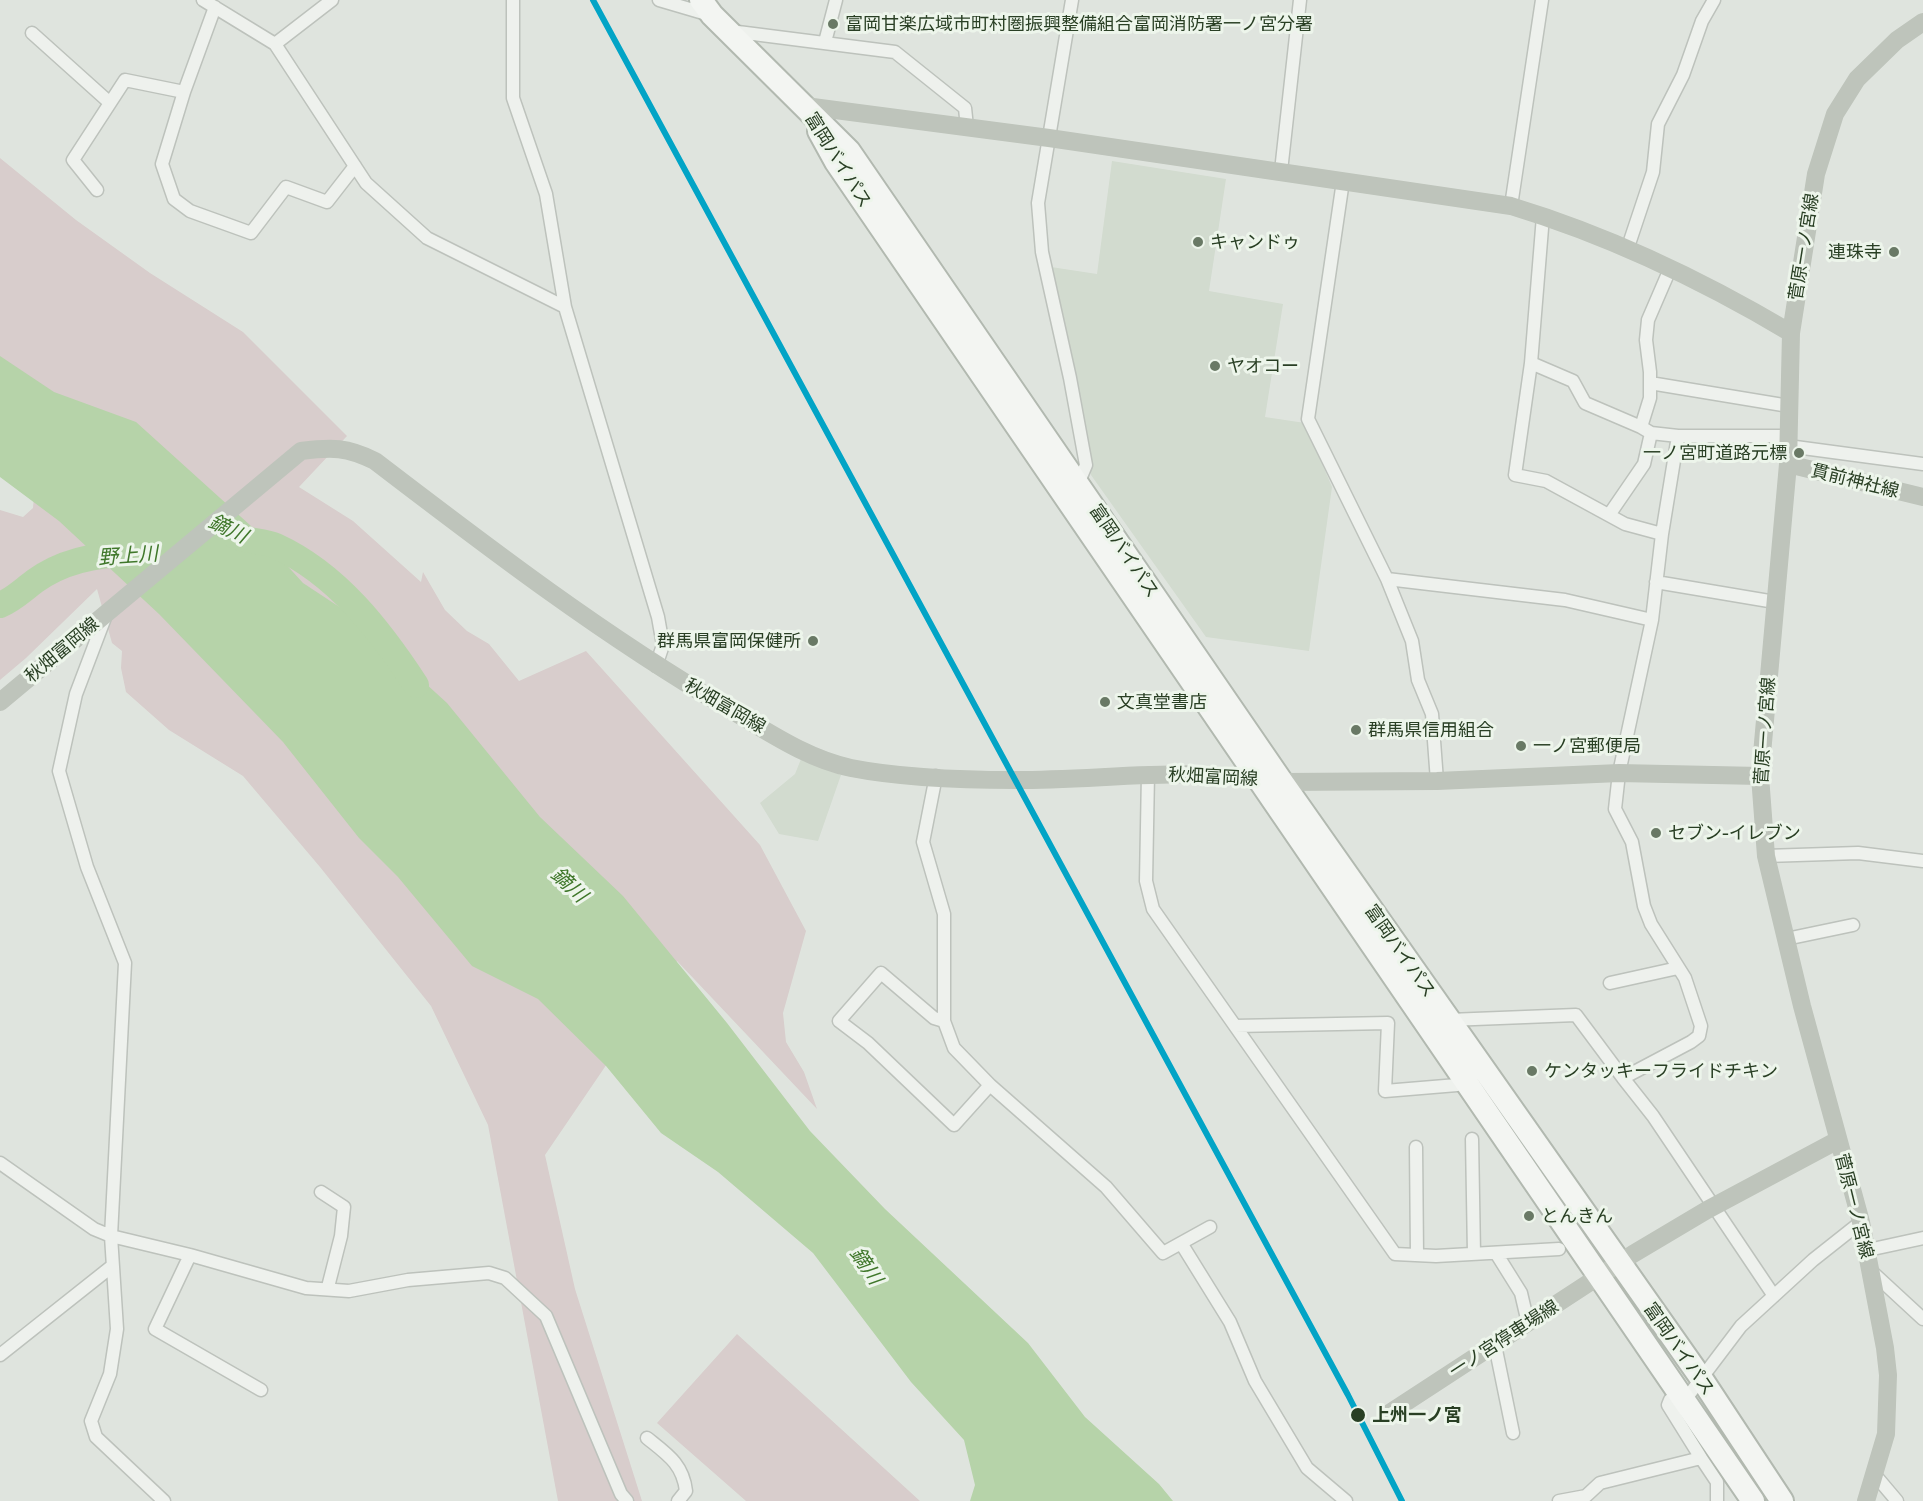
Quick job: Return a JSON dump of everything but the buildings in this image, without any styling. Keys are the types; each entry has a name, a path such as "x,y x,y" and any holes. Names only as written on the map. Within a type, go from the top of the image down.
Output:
{"highway":[{"path":"707,8 805,106"},
{"name":"富岡バイパス","path":"805,106 849,151 1282,782 1701,1378 1782,1501"},
{"name":"富岡バイパス","path":"805,106 836,162 1753,1501"}],"main road":[{"name":"菅原一ノ宮線","path":"1866,1501 1886,1434 1888,1375 1868,1250 1766,856 1760,776 1788,449 1791,333 1816,174 1835,114 1857,79 1897,40 1923,22"},
{"path":"805,106 1049,138 1511,206 1628,247 1738,301 1791,333"},
{"name":"秋畑富岡線","path":"0,702 301,451 329,447 353,451 375,461 508,563 656,666 794,747 849,767 936,776 1016,780 1148,774 1259,778 1282,782 1437,781 1618,772 1760,776"},
{"name":"貫前神社線","path":"1788,449 1923,497"},
{"name":"一ノ宮停車場線","path":"1388,1414 1620,1263 1715,1206 1838,1140"}],"street":[{"path":"203,0 275,44 366,183 428,238 565,307"},
{"path":"275,44 332,0"},
{"path":"513,0 513,98 546,194 565,307 658,617 663,645 656,666"},
{"path":"659,0 707,8"},
{"path":"825,42 836,0"},
{"path":"1072,0 1038,203 1042,252 1071,378 1086,465 1078,484"},
{"path":"1281,171 1300,0"},
{"path":"1511,206 1542,0"},
{"path":"1628,247 1653,172 1658,124 1683,75 1702,21 1714,0"},
{"path":"215,7 184,92 162,164 174,199 190,211 251,233 286,187 327,202 355,166"},
{"path":"729,31 895,52 964,108 967,127"},
{"path":"32,33 110,103"},
{"path":"97,190 73,160 125,80 184,92"},
{"path":"1343,181 1308,419 1387,579 1412,641 1418,680 1432,714 1437,781"},
{"path":"1543,216 1531,363 1515,475 1546,481 1626,524 1662,534"},
{"path":"1609,515 1644,464 1650,398 1646,340 1648,320 1670,269"},
{"path":"1531,363 1573,381 1585,403 1646,430 1678,436 1923,464"},
{"path":"1650,383 1789,406"},
{"path":"1623,1078 1699,1036 1701,1026 1685,978 1651,924 1644,906 1632,842 1615,809 1618,772 1652,620 1662,534 1678,436"},
{"path":"1387,579 1565,600 1652,620"},
{"path":"1656,582 1776,602"},
{"path":"106,614 76,694 59,771 87,867 125,963 111,1236 111,1267 117,1329 110,1374 91,1421 96,1437 164,1501"},
{"path":"1148,774 1146,881 1153,909 1395,1254 1474,1254 1559,1249"},
{"path":"936,776 923,842 944,914 944,1021 954,1048 990,1085 1106,1187 1163,1252 1210,1227"},
{"path":"1766,856 1858,853 1923,861"},
{"path":"1786,939 1853,925"},
{"path":"1610,983 1678,968"},
{"path":"944,1021 934,1018 881,973 839,1021 868,1043 954,1125 990,1085"},
{"path":"1449,1020 1576,1015 1653,1116 1774,1296"},
{"path":"1235,1026 1388,1023 1385,1091 1456,1085"},
{"path":"1472,1139 1474,1254"},
{"path":"1416,1147 1417,1255"},
{"path":"0,1163 94,1229 111,1236 190,1255 306,1288 328,1287 349,1291 408,1280 489,1273 505,1278 546,1316 621,1494 627,1501"},
{"path":"321,1192 344,1207 341,1236 328,1287"},
{"path":"1716,1501 1717,1482 1668,1405 1670,1400 1682,1397 1701,1378 1741,1326 1813,1260 1861,1222"},
{"path":"1868,1250 1923,1238"},
{"path":"1181,1243 1230,1322 1255,1381 1307,1468 1346,1501"},
{"path":"1496,1253 1521,1293 1528,1323"},
{"path":"190,1255 155,1329 261,1390"},
{"path":"0,1355 111,1267"},
{"path":"1870,1271 1923,1319"},
{"path":"1495,1346 1513,1433"},
{"path":"647,1438 675,1460 684,1477 686,1491 678,1501"},
{"path":"1559,1501 1586,1496 1600,1483 1701,1458"},
{"path":"1875,1475 1897,1501"}],"shaded area":[{"path":"0,158 76,220 150,273 243,332 347,436 299,487 353,521 421,582 423,572 445,610 467,631 489,644 519,681 586,651 760,845 806,931 783,1013 786,1042 804,1072 817,1109 677,961 545,1155 575,1289 642,1501 558,1501 488,1125 431,1006 320,867 243,776 169,730 126,692 121,668 122,651 112,643 97,589 0,680 0,510 23,517 33,508 34,496 0,453"},
{"path":"1112,161 1226,179 1209,291 1283,304 1265,417 1305,423 1332,487 1309,651 1206,637 1091,475 1051,267 1097,274"},
{"path":"801,759 841,775 818,841 779,834 760,803 795,774"},
{"path":"737,1334 920,1501 746,1501 657,1423"}],"water":[{"path":"0,356 54,392 136,422 251,526 303,583 347,612 447,703 540,817 623,896 727,1023 810,1131 885,1209 1028,1343 1085,1417 1159,1484 1173,1501 970,1501 975,1485 964,1440 911,1382 813,1253 718,1172 661,1133 606,1066 538,999 472,966 398,877 359,838 283,742 159,614 59,521 0,477"}],"waterway":[{"name":"鏑川","path":"235,536 276,546 319,572 338,588 372,624 416,685"},
{"name":"野上川","path":"0,605 57,568 94,557 131,554"}],"transit line":[{"path":"593,0 1348,1395 1402,1501"}],"place":[{"name":"富岡甘楽広域市町村圏振興整備組合富岡消防署一ノ宮分署","path":"833,24"},
{"name":"キャンドゥ","path":"1198,242"},
{"name":"連珠寺","path":"1894,252"},
{"name":"ヤオコー","path":"1215,366"},
{"name":"一ノ宮町道路元標","path":"1799,453"},
{"name":"群馬県富岡保健所","path":"813,641"},
{"name":"文真堂書店","path":"1105,702"},
{"name":"群馬県信用組合","path":"1356,730"},
{"name":"一ノ宮郵便局","path":"1521,746"},
{"name":"セブン-イレブン","path":"1656,833"},
{"name":"ケンタッキーフライドチキン","path":"1532,1071"},
{"name":"とんきん","path":"1529,1216"},
{"name":"上州一ノ宮","path":"1358,1415"}]}
